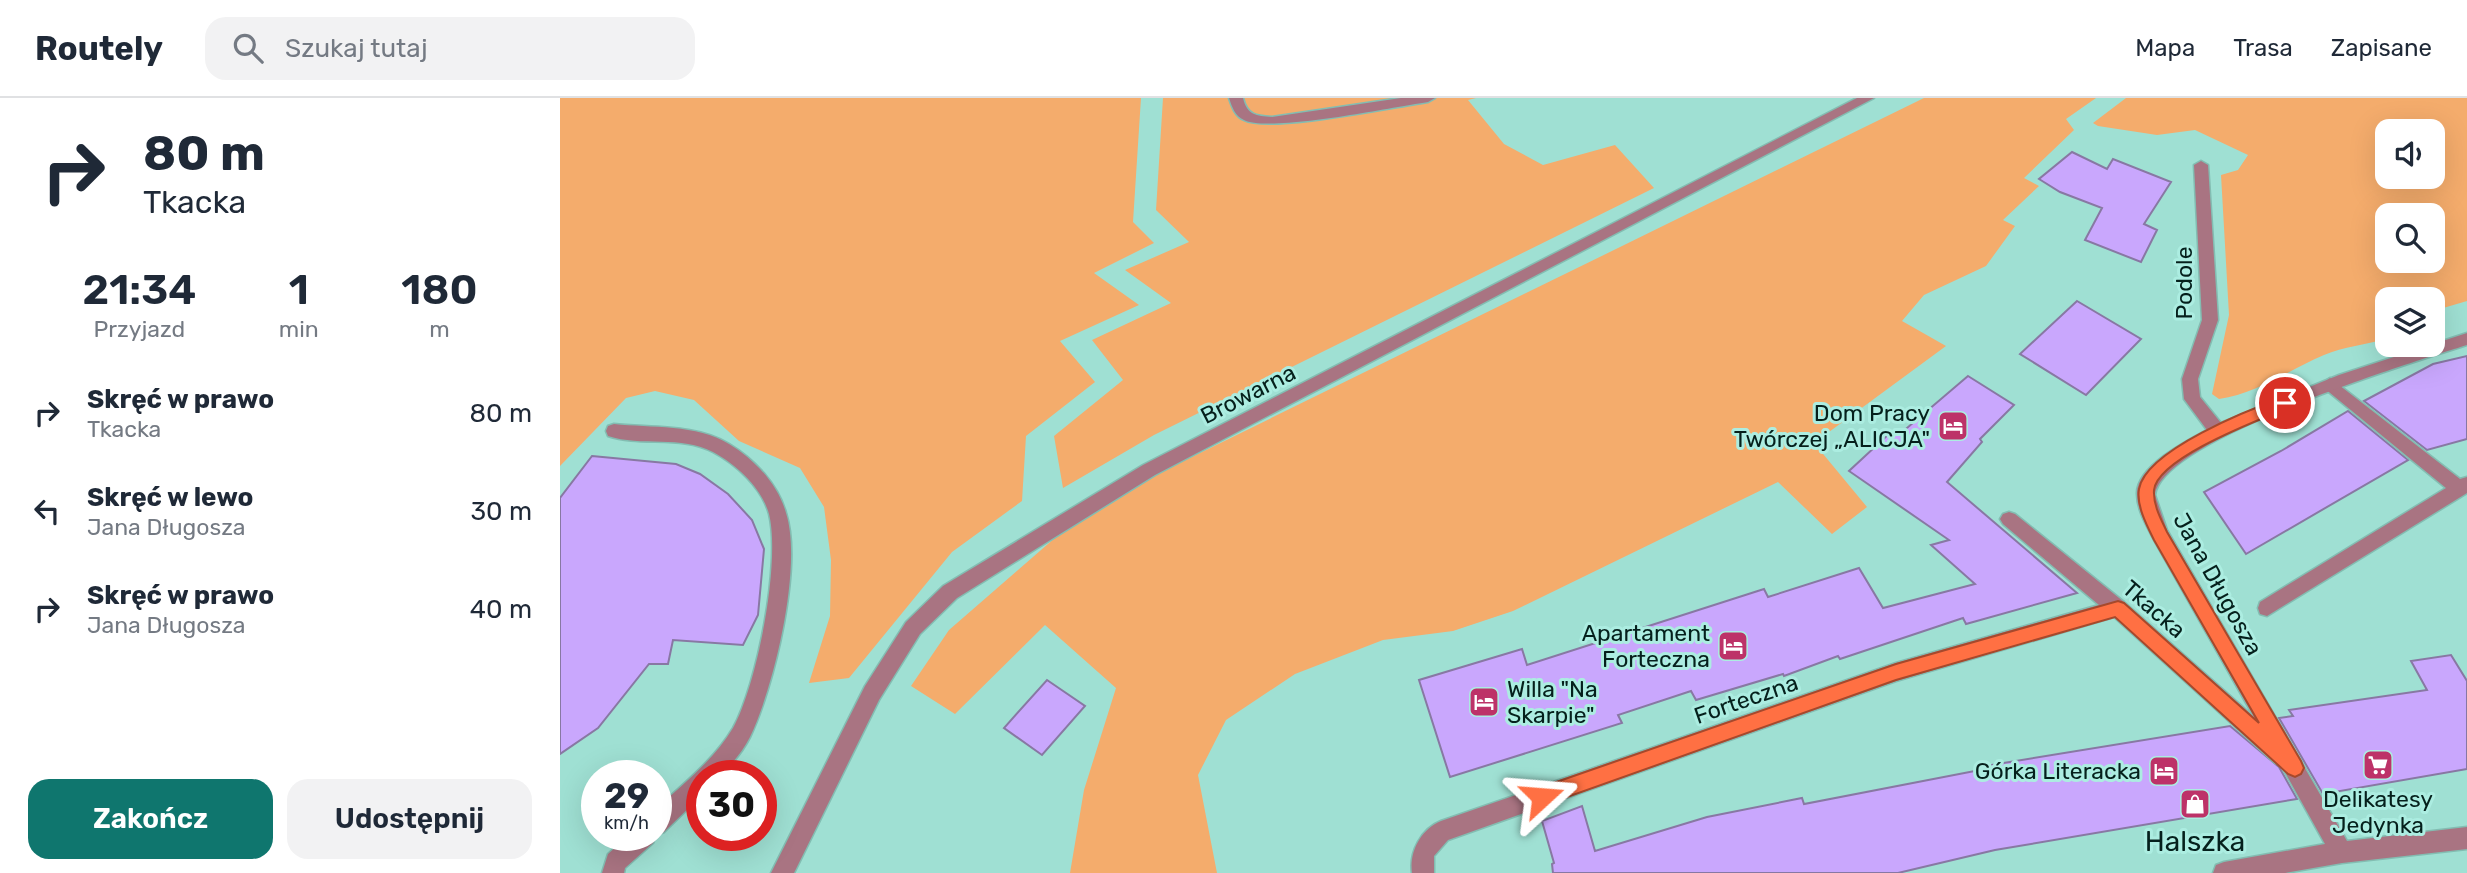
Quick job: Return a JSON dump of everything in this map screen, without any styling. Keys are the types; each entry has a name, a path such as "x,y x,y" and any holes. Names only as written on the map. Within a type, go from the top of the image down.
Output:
{"street":[{"path":"1236,98 1238,111 1249,119 1272,121 1428,98"},
{"name":"Browarna","path":"782,873 872,693 913,628 950,592 1149,470 1867,98"},
{"name":"Podole","path":"2202,165 2210,320 2190,379 2192,399 2217,432"},
{"name":"Jana Długosza","path":"2342,852 2160,535 2149,510 2146,489 2154,472 2170,459 2217,432 2350,375 2467,339"},
{"name":"Jana Długosza","path":"2267,608 2463,486 2330,384"},
{"path":"614,431 716,444 760,479 778,514 781,567 766,660 744,728 723,760"},
{"name":"Tkacka","path":"2009,519 2118,608 2295,768"},
{"name":"Forteczna","path":"1423,873 1421,865 1426,846 1441,832 1896,672 2118,608"},
{"path":"672,809 686,795"},
{"path":"2224,873 2342,852 2467,838"},
{"path":"613,873 617,862 628,851"}],"shaded area":[{"path":"560,98 1141,98 1133,222 1154,243 1094,273 1139,305 1060,341 1095,382 1026,436 1022,501 952,552 849,678 809,683 830,616 831,560 824,507 800,468 739,441 694,400 655,391 626,398 560,466"},
{"path":"1163,98 1476,98 1468,100 1504,144 1543,165 1615,145 1654,188 1154,435 1063,488 1054,436 1123,380 1092,340 1171,303 1125,270 1189,242 1156,210"},
{"path":"1924,98 2096,98 2066,119 2074,130 2024,178 2039,186 2003,220 2015,226 1986,266 1924,295 1902,321 1946,346 1814,443 1867,507 1832,534 1778,482 1513,611 1453,631 1383,640 1295,674 1226,720 1198,775 1217,873 1070,873 1084,790 1116,688 1045,625 955,714 911,686 949,630 1056,537 1155,475"},
{"path":"2126,98 2467,98 2467,301 2445,307 2445,287 2375,287 2375,342 2331,352 2247,392 2219,399 2212,394 2229,315 2221,175 2238,170 2248,155 2195,130 2157,135 2093,123"}],"building":[{"path":"2072,152 2107,169 2113,159 2171,182 2144,224 2157,230 2141,262 2085,240 2102,208 2060,192 2039,179"},
{"path":"2077,301 2141,339 2086,395 2020,354"},
{"path":"2467,356 2467,439 2427,450 2364,401 2433,364"},
{"path":"1968,376 2014,405 1980,439 1982,442 1947,482 2077,593 1966,624 1963,618 1840,659 1838,656 1784,676 1783,674 1696,700 1691,691 1618,715 1622,723 1450,777 1419,680 1522,649 1527,665 1764,589 1768,597 1859,568 1883,608 1975,584 1931,545 1949,540 1849,471 1891,432 1900,434"},
{"path":"2348,411 2408,460 2246,554 2204,492"},
{"path":"592,456 676,464 700,474 728,494 752,520 764,549 758,615 743,645 673,640 668,664 649,664 598,728 560,754 560,498"},
{"path":"2451,655 2467,681 2467,769 2323,794 2279,718 2293,716 2289,710 2427,690 2411,661"},
{"path":"1047,680 1085,706 1042,755 1004,728"},
{"path":"2230,726 2279,767 2297,799 1995,850 1898,873 1553,873 1554,863 1542,821 1582,806 1595,851 1707,817 1802,798 1804,804 1980,770 1979,767"}],"place":[{"name":"Dom Pracy Twórczej „ALICJA\"","path":"1953,426"},
{"name":"Apartament Forteczna","path":"1733,646"},
{"name":"Willa \"Na Skarpie\"","path":"1484,702"},
{"name":"Delikatesy Jedynka","path":"2378,765"},
{"name":"Górka Literacka","path":"2164,771"},
{"name":"Halszka","path":"2195,804"}],"route":[{"path":"1542,797 1896,672 2118,608 2295,768 2160,535 2149,510 2146,489 2154,472 2170,459 2217,432 2285,403"}]}
